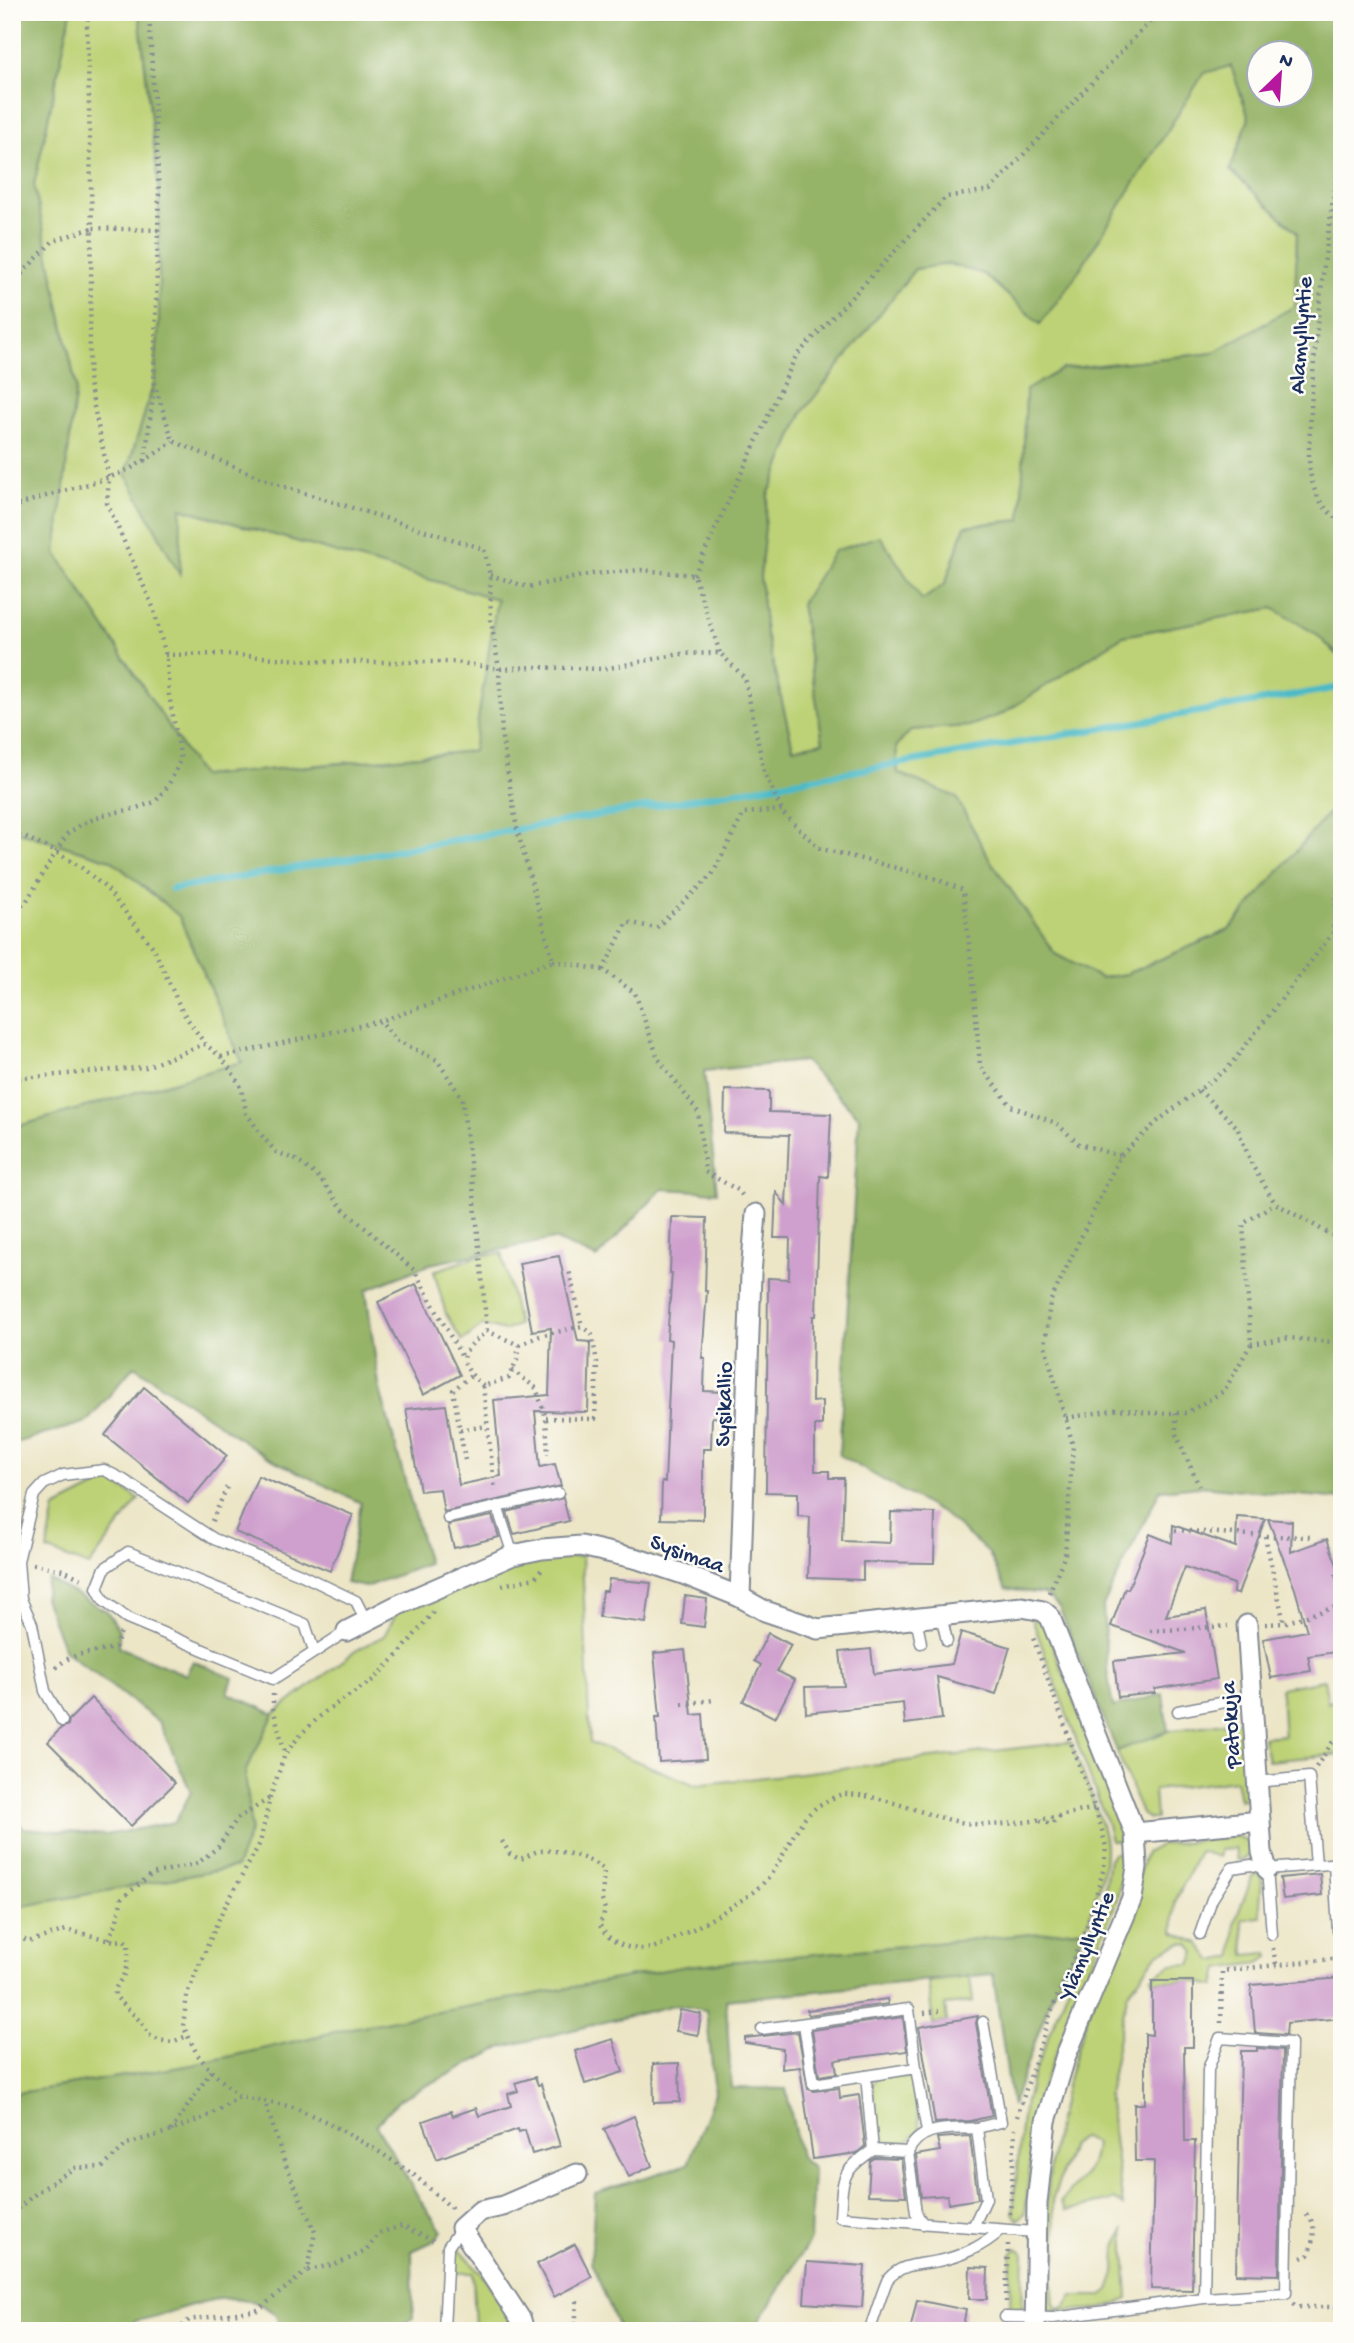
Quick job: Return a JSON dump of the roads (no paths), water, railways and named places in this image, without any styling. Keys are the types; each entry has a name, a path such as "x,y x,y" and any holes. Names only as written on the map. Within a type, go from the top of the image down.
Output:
{"street":[{"name":"Sysikallio","path":"740,1597 751,1274 756,1214"},
{"name":"Sysimaa","path":"347,1631 396,1606 513,1555 542,1549 581,1546 638,1559 740,1597 765,1612 818,1629 1022,1607"},
{"name":"Ylämyllyntie","path":"1022,1607 1042,1611 1055,1626 1135,1833 1137,1867 1132,1898 1066,2055 1050,2102 1040,2168 1035,2232 1035,2325"},
{"name":"Patokuja","path":"1247,1625 1262,1852 1266,1869"},
{"path":"1135,1833 1260,1821"},
{"path":"524,2331 521,2320 465,2225 480,2211 503,2206 577,2174"}],"lane":[{"path":"62,1721 45,1691 32,1624 17,1602 18,1561 34,1494 44,1484 64,1475 104,1471 122,1479 206,1535 300,1574 356,1601 366,1621"},
{"path":"448,1518 558,1493"},
{"path":"497,1506 513,1555"},
{"path":"314,1651 305,1624 128,1552 106,1569 97,1588 104,1601 127,1618 273,1679 347,1631"},
{"path":"941,1615 947,1641"},
{"path":"916,1618 921,1643"},
{"path":"1178,1712 1251,1697"},
{"path":"1257,1782 1309,1777 1317,1865"},
{"path":"1200,1934 1212,1899 1232,1868 1251,1865 1266,1869 1338,1863 1338,1931"},
{"path":"1266,1869 1272,1934"},
{"path":"762,2029 909,2009 927,2132"},
{"path":"923,2224 916,2213 908,2152 913,2141 927,2132 977,2128 1001,2122 983,2022"},
{"path":"804,2024 813,2084 916,2068"},
{"path":"1005,2317 1035,2325 1204,2298 1286,2293 1291,2043 1220,2038 1208,2069 1204,2298"},
{"path":"866,2076 873,2150"},
{"path":"973,2227 986,2199 977,2128"},
{"path":"908,2152 873,2150 852,2164 843,2178 840,2217 1035,2232"},
{"path":"444,2331 448,2247 465,2225"},
{"path":"870,2331 886,2281 905,2266 940,2261 988,2242 1001,2230"}],"waterway":[{"path":"172,889 1342,687"}]}
